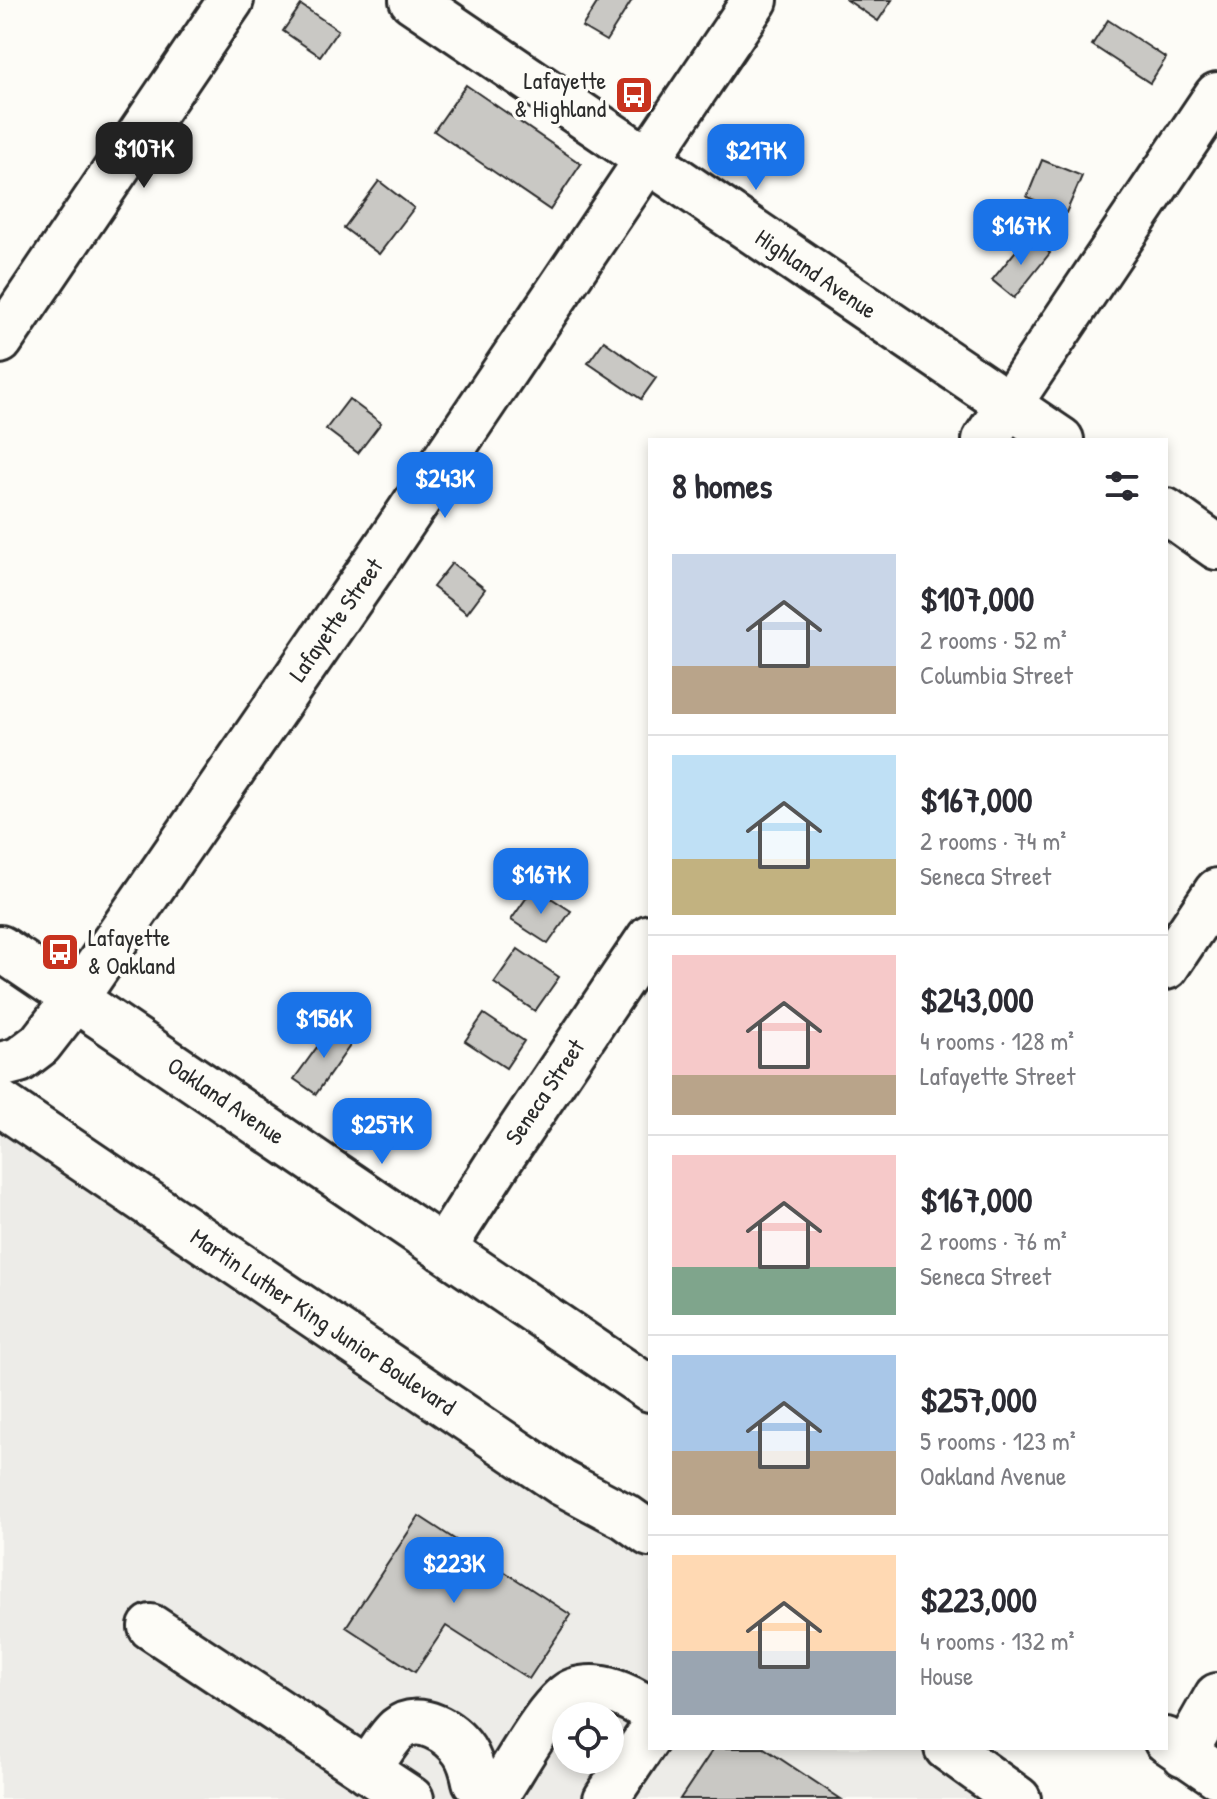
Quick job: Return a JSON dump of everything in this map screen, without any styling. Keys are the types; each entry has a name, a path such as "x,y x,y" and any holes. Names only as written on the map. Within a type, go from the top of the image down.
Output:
{"street":[{"path":"0,341 231,0"},
{"name":"Highland Avenue","path":"412,0 1058,438"},
{"name":"Lafayette Street","path":"0,1065 19,1060 40,1044 75,999 366,577 755,0"},
{"path":"986,438 1217,95"},
{"path":"1168,512 1217,547"},
{"path":"1168,964 1217,891"},
{"name":"Seneca Street","path":"443,1249 648,940"},
{"name":"Oakland Avenue","path":"0,948 648,1388"},
{"name":"Martin Luther King Junior Boulevard","path":"0,1103 562,1483 616,1511 648,1533"},
{"path":"151,1627 411,1799"},
{"path":"368,1771 400,1727 420,1723 431,1725 456,1742 484,1792 560,1700 574,1691 604,1689 632,1698 648,1709"},
{"path":"1189,1757 1217,1696"},
{"path":"606,1799 648,1737"},
{"path":"950,1750 1018,1799"}],"shaded area":[{"path":"0,1103 648,1533 648,1750 950,1750 1018,1799 0,1799"}],"building":[{"path":"599,0 632,0 606,41 582,27"},
{"path":"847,0 892,0 878,21"},
{"path":"301,5 338,30 320,56 283,31"},
{"path":"1108,20 1166,58 1150,83 1092,45"},
{"path":"466,85 581,164 550,210 434,131"},
{"path":"1042,160 1082,176 1066,213 1027,197"},
{"path":"379,181 414,208 379,254 344,228"},
{"path":"1028,236 1050,253 1014,298 992,280"},
{"path":"604,341 656,378 641,399 588,363"},
{"path":"349,399 381,423 358,453 326,429"},
{"path":"452,563 485,589 467,613 433,587"},
{"path":"534,887 571,911 548,944 511,920"},
{"path":"518,949 559,977 535,1011 494,983"},
{"path":"484,1014 524,1041 506,1068 465,1041"},
{"path":"333,1025 354,1040 316,1094 294,1079"},
{"path":"419,1516 571,1615 529,1679 446,1626 415,1672 346,1627"},
{"path":"713,1750 767,1750 841,1799 680,1799"}],"place":[{"name":"Lafayette & Highland","path":"634,95"},
{"name":"Lafayette & Oakland","path":"60,952"}]}
